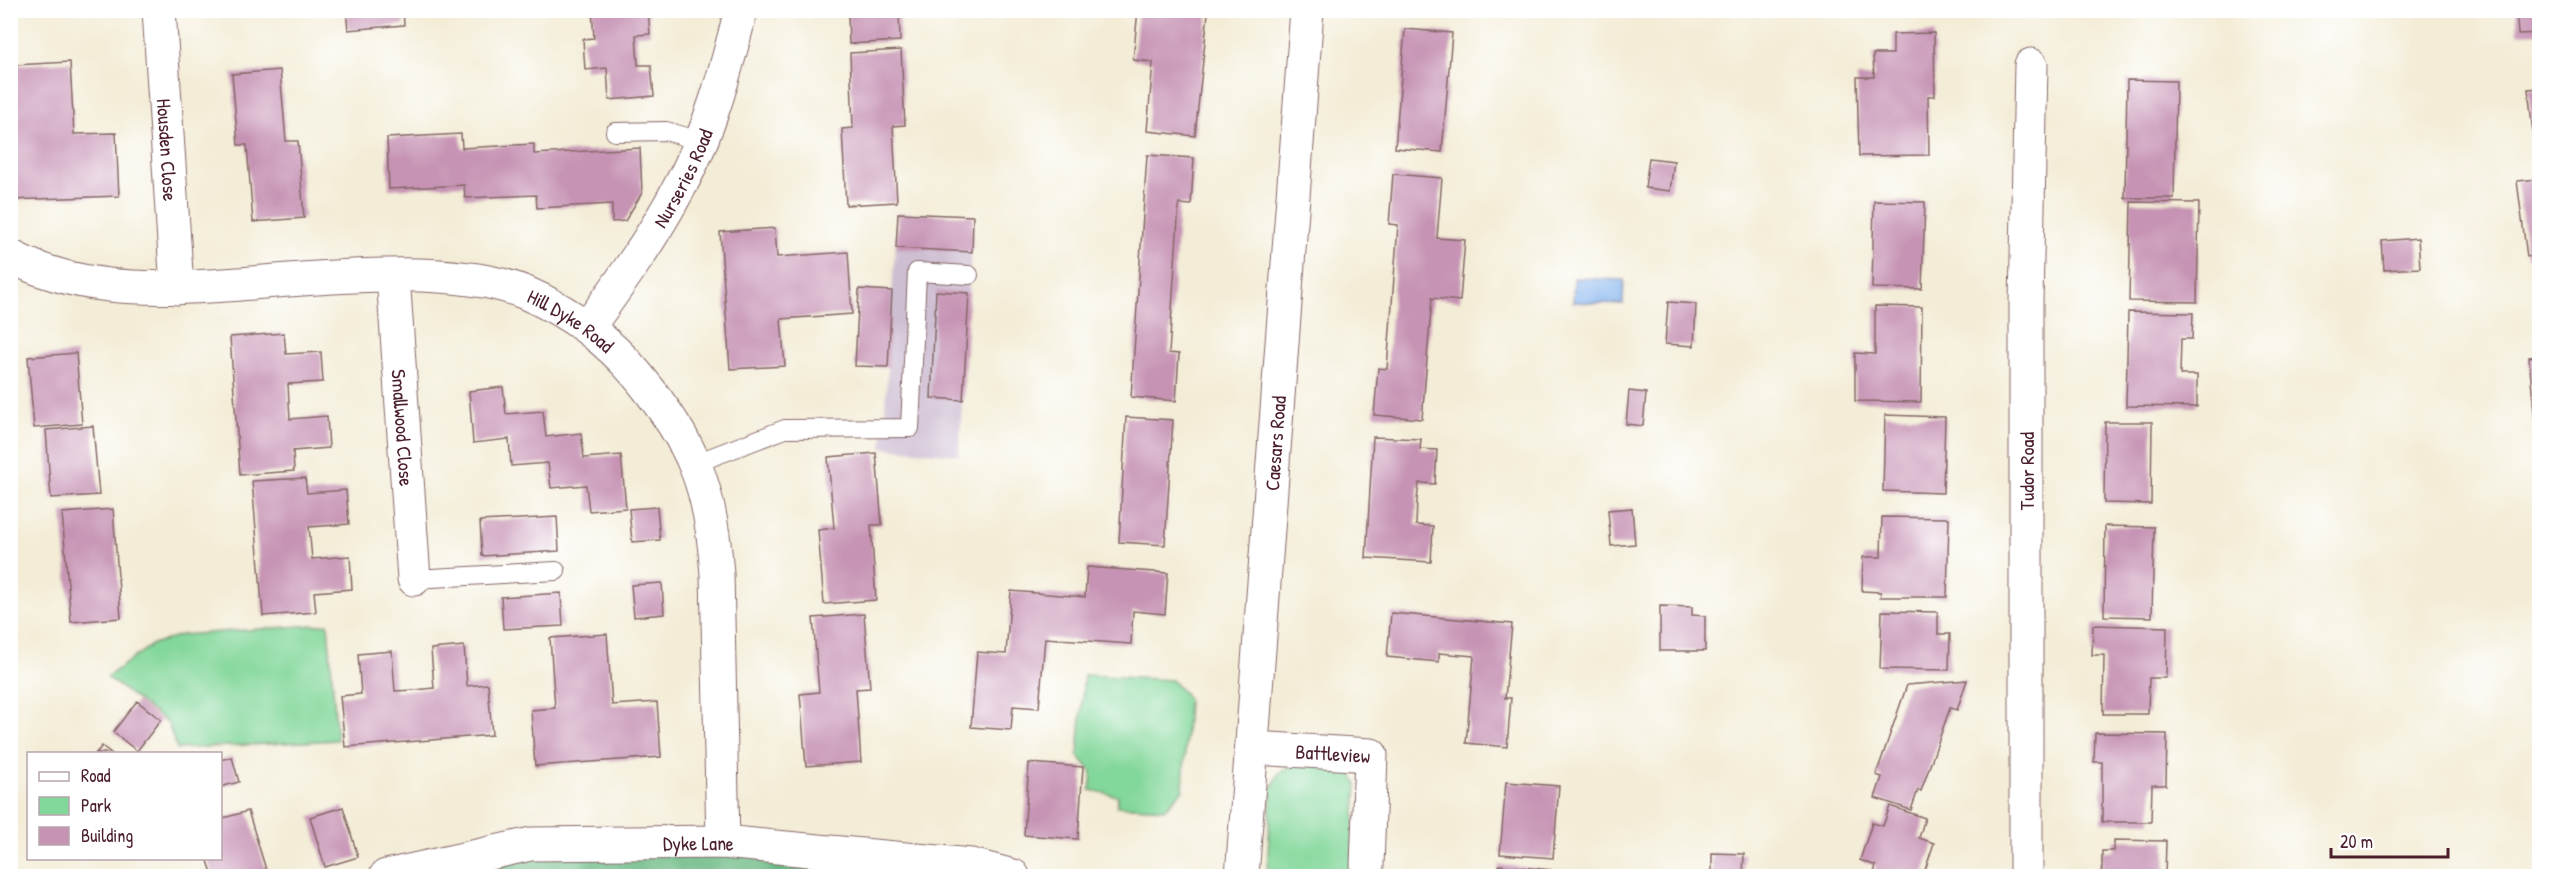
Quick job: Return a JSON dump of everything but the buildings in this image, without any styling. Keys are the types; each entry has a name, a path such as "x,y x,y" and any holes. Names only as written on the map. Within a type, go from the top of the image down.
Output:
{"street":[{"name":"Housden Close","path":"159,10 177,288"},
{"name":"Nurseries Road","path":"588,327 646,244 680,187 700,141 729,58 741,10"},
{"name":"Caesars Road","path":"1242,876 1307,10"},
{"name":"Tudor Road","path":"2026,876 2026,327 2031,65"},
{"name":"Hill Dyke Road","path":"10,256 55,275 128,287 177,288 393,276 491,283 526,293 588,327 630,366 661,404 696,463 707,496 715,553 723,842"},
{"name":"Smallwood Close","path":"393,276 414,579"},
{"name":"Battleview","path":"1253,748 1371,755 1366,866"},
{"name":"Dyke Lane","path":"386,876 531,844 723,842 971,865 1013,876"}],"lane":[{"path":"615,132 666,131 700,141"},
{"path":"696,463 785,429 910,428 917,272 969,275"},
{"path":"414,579 556,571"}],"shaded area":[{"path":"898,213 973,216 959,455 882,448 888,368 855,366 859,289 892,291"}],"green space":[{"path":"328,624 337,740 177,749 168,723 107,677 153,644 181,635"},
{"path":"1084,675 1172,680 1188,698 1183,790 1165,809 1117,806 1118,796 1090,790 1092,772 1078,756"},
{"path":"1298,763 1340,767 1353,776 1357,784 1351,876 1267,876 1271,790 1279,773"},
{"path":"717,845 922,876 444,876 534,857"}],"water":[{"path":"1574,278 1624,280 1623,304 1573,302"}]}
